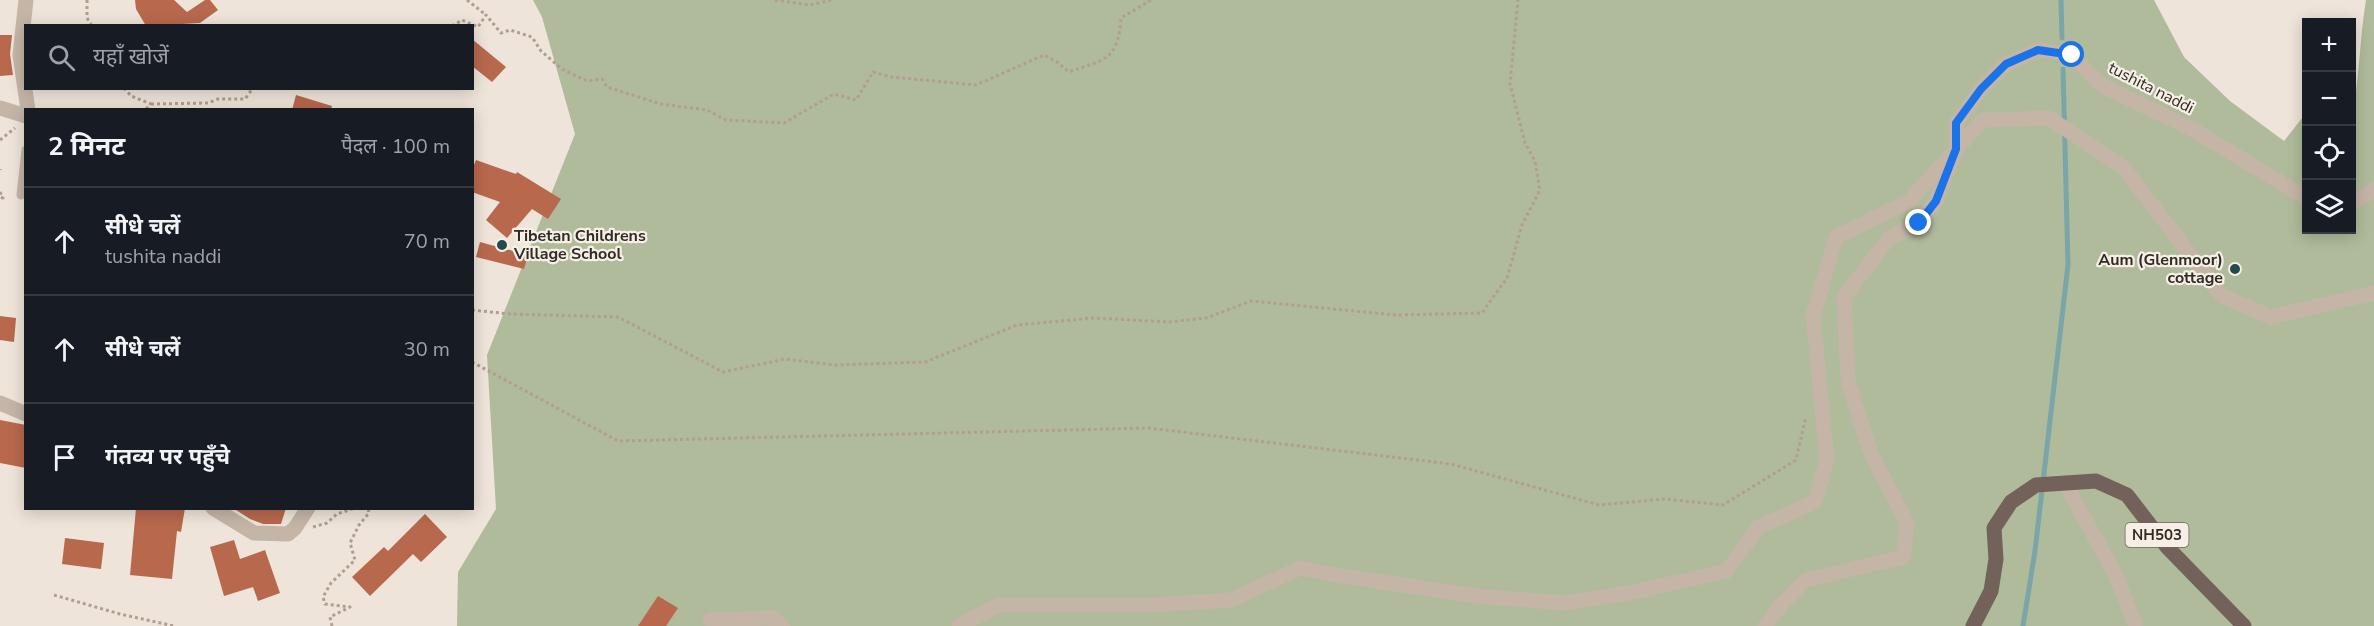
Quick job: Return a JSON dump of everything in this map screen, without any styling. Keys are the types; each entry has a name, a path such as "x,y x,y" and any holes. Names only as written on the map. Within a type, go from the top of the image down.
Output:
{"main road":[{"name":"NH503","path":"1973,626 1991,591 1996,559 1994,528 2011,502 2036,485 2096,481 2127,495 2167,547 2244,626"}],"street":[{"path":"24,82 20,55 26,0"},
{"name":"tushita naddi","path":"1956,149 1956,123 1981,89 2006,64 2038,50 2072,55 2101,85 2192,129 2302,195"},
{"path":"25,90 28,108"},
{"path":"0,108 24,115"},
{"path":"959,626 999,604 1153,605 1231,600 1300,568 1476,596 1564,603 1629,593 1727,571 1758,527 1815,502 1827,459 1813,316 1836,237 1909,201 1983,120 2049,118 2123,167 2222,296 2271,317 2374,293"},
{"path":"1766,626 1781,605 1806,580 1903,557 1907,523 1870,451 1848,381 1844,297 1889,238 1919,223 1936,201 1956,149"},
{"path":"2356,200 2374,190"},
{"path":"0,403 24,413"},
{"path":"2060,483 2115,574 2136,626"},
{"path":"216,510 254,533 288,534 295,528 307,510"},
{"path":"710,620 772,618 783,626"}],"lane":[{"path":"21,195 24,168"}],"path":[{"path":"87,0 87,18 91,24"},
{"path":"467,0 486,15 501,33 510,30 532,37 541,51 562,69 587,81 602,79 607,87 661,104 707,110 726,120 784,123 834,94 856,100 873,72 891,78 976,85 1044,55 1069,72 1107,58 1120,41 1122,18 1151,0"},
{"path":"775,0 810,4 831,0"},
{"path":"474,310 510,314 618,317 723,372 785,359 835,365 925,362 1017,325 1094,318 1169,322 1206,318 1251,302 1396,315 1482,313 1507,278 1522,225 1540,190 1535,161 1525,143 1510,84 1518,0"},
{"path":"474,25 478,27 486,15"},
{"path":"456,24 462,20 471,24"},
{"path":"126,90 132,96 151,104 208,103 218,99 245,99 252,90"},
{"path":"147,108 151,104"},
{"path":"0,192 3,198 0,197"},
{"path":"474,363 618,441 1148,428 1451,464 1599,505 1665,499 1723,504 1796,460 1806,415"},
{"path":"295,528 304,531 327,523 336,514 349,510"},
{"path":"332,626 330,617 350,607 325,604 323,597 331,583 355,560 350,543 359,525 369,513 368,510"},
{"path":"54,595 120,614 174,626"}],"green space":[{"path":"533,0 2154,0 2184,57 2230,101 2284,141 2302,118 2302,234 2356,234 2356,91 2366,0 2374,0 2374,626 457,626 458,572 496,509 487,355 575,134 542,17"}],"building":[{"path":"135,0 174,0 187,12 205,0 210,0 218,10 200,23 145,24 136,9"},
{"path":"0,35 12,35 10,54 13,75 0,76"},
{"path":"474,41 506,67 492,82 474,68"},
{"path":"296,95 332,106 332,108 293,108"},
{"path":"476,160 516,174 517,172 561,199 548,219 532,209 507,238 486,220 500,202 474,193"},
{"path":"480,242 528,255 524,269 476,257"},
{"path":"0,316 16,318 14,342 0,340"},
{"path":"0,420 24,425 24,468 0,463"},
{"path":"136,510 185,510 181,532 177,531 172,579 130,575"},
{"path":"236,510 285,510 281,524 263,524"},
{"path":"425,514 447,537 421,562 413,554 370,596 352,577 384,547 388,551"},
{"path":"65,538 104,543 101,569 62,564"},
{"path":"234,540 240,559 265,550 280,593 258,601 253,587 224,596 210,547"},
{"path":"658,596 678,608 666,626 638,626"}],"waterway":[{"path":"2061,0 2062,38"},
{"path":"2023,626 2035,551 2068,265 2063,69"}],"place":[{"name":"Tibetan Childrens Village School","path":"502,245"},
{"name":"Aum (Glenmoor) cottage","path":"2235,269"}],"route":[{"path":"1919,223 1936,201 1956,149 1956,123 1981,89 2006,64 2038,50 2072,55"}]}
